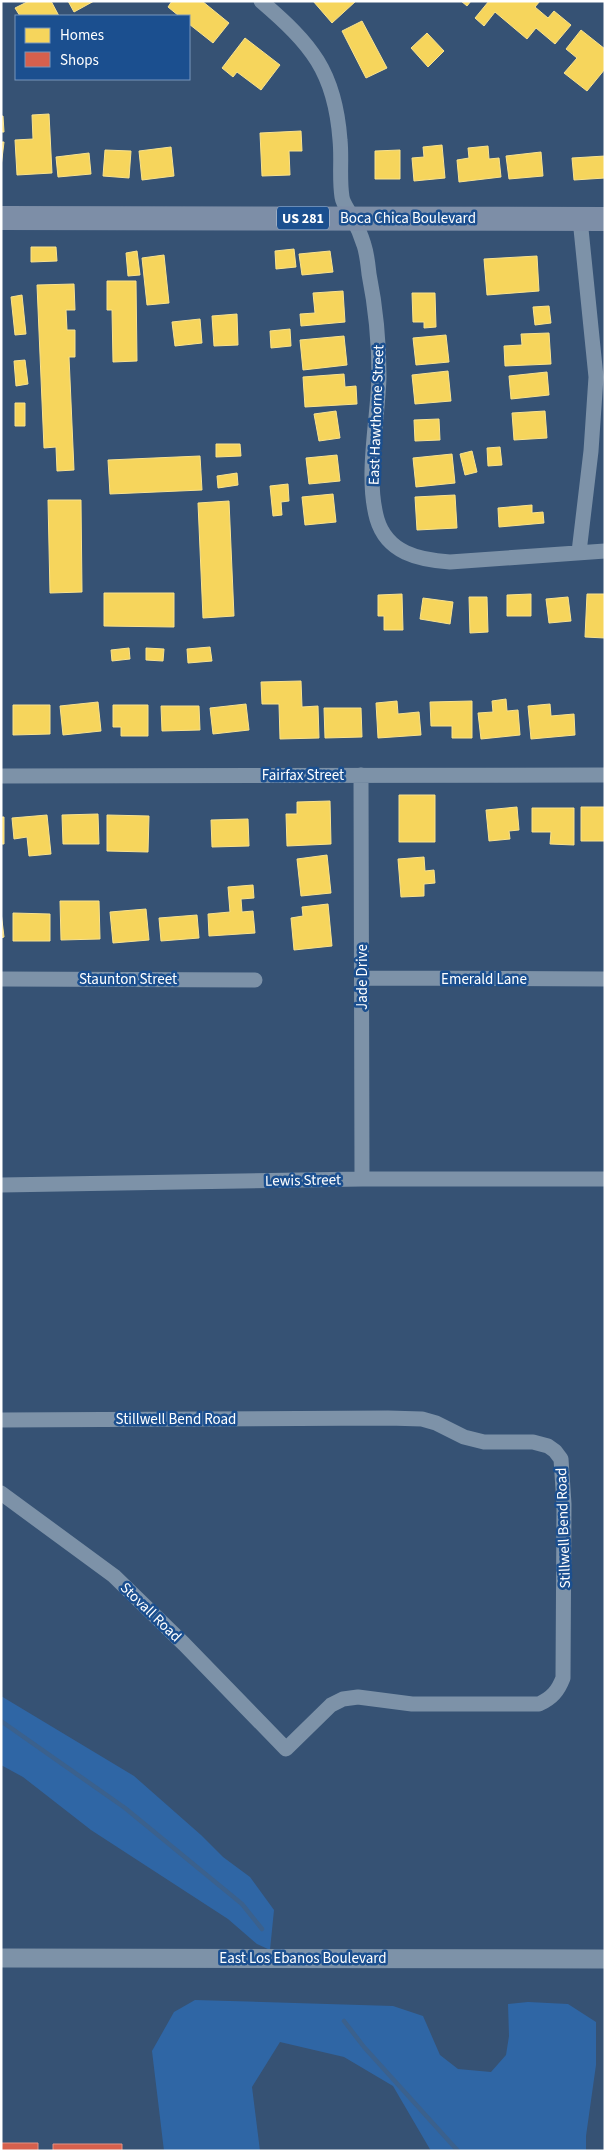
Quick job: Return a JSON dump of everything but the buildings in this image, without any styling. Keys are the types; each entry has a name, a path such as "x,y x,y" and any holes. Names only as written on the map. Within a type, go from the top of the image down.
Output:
{"main road":[{"name":"Boca Chica Boulevard","path":"1,218 605,219"}],"street":[{"name":"East Hawthorne Street","path":"260,1 294,30 316,57 325,74 337,108 342,199 353,218 364,246 376,312 379,378 372,485 378,520 386,536 398,548 413,557 431,561 450,562 605,551"},
{"path":"579,552 591,451 596,376 580,219"},
{"name":"Jade Drive","path":"361,775 362,1179"},
{"name":"Fairfax Street","path":"1,776 605,775"},
{"name":"Emerald Lane","path":"363,978 605,980"},
{"name":"Staunton Street","path":"1,979 255,980"},
{"name":"Lewis Street","path":"1,1184 362,1179 605,1179"},
{"name":"Stillwell Bend Road","path":"1,1420 388,1418 422,1420 436,1423 464,1437 484,1442 532,1442 548,1446 555,1451 561,1459 564,1504 565,1664 563,1678 558,1690 550,1699 539,1704 494,1706 412,1704 358,1697 343,1699 330,1705 286,1748"},
{"name":"Stovall Road","path":"1,1493 114,1576 286,1748"},
{"name":"East Los Ebanos Boulevard","path":"1,1958 605,1960"}],"shaded area":[{"path":"1,1696 134,1776 223,1857 250,1877 274,1910 270,1950 257,1944 228,1919 91,1830 23,1777 1,1765"},
{"path":"195,2000 393,2006 423,2016 440,2055 458,2069 491,2072 506,2055 509,2036 508,2004 528,2002 568,2004 596,2022 596,2065 586,2136 586,2151 431,2151 393,2086 344,2057 280,2042 252,2087 260,2151 164,2151 152,2051 174,2012"}],"waterway":[{"path":"1,1721 125,1808 242,1904 262,1929"},
{"path":"344,2021 364,2047 458,2151"}]}
